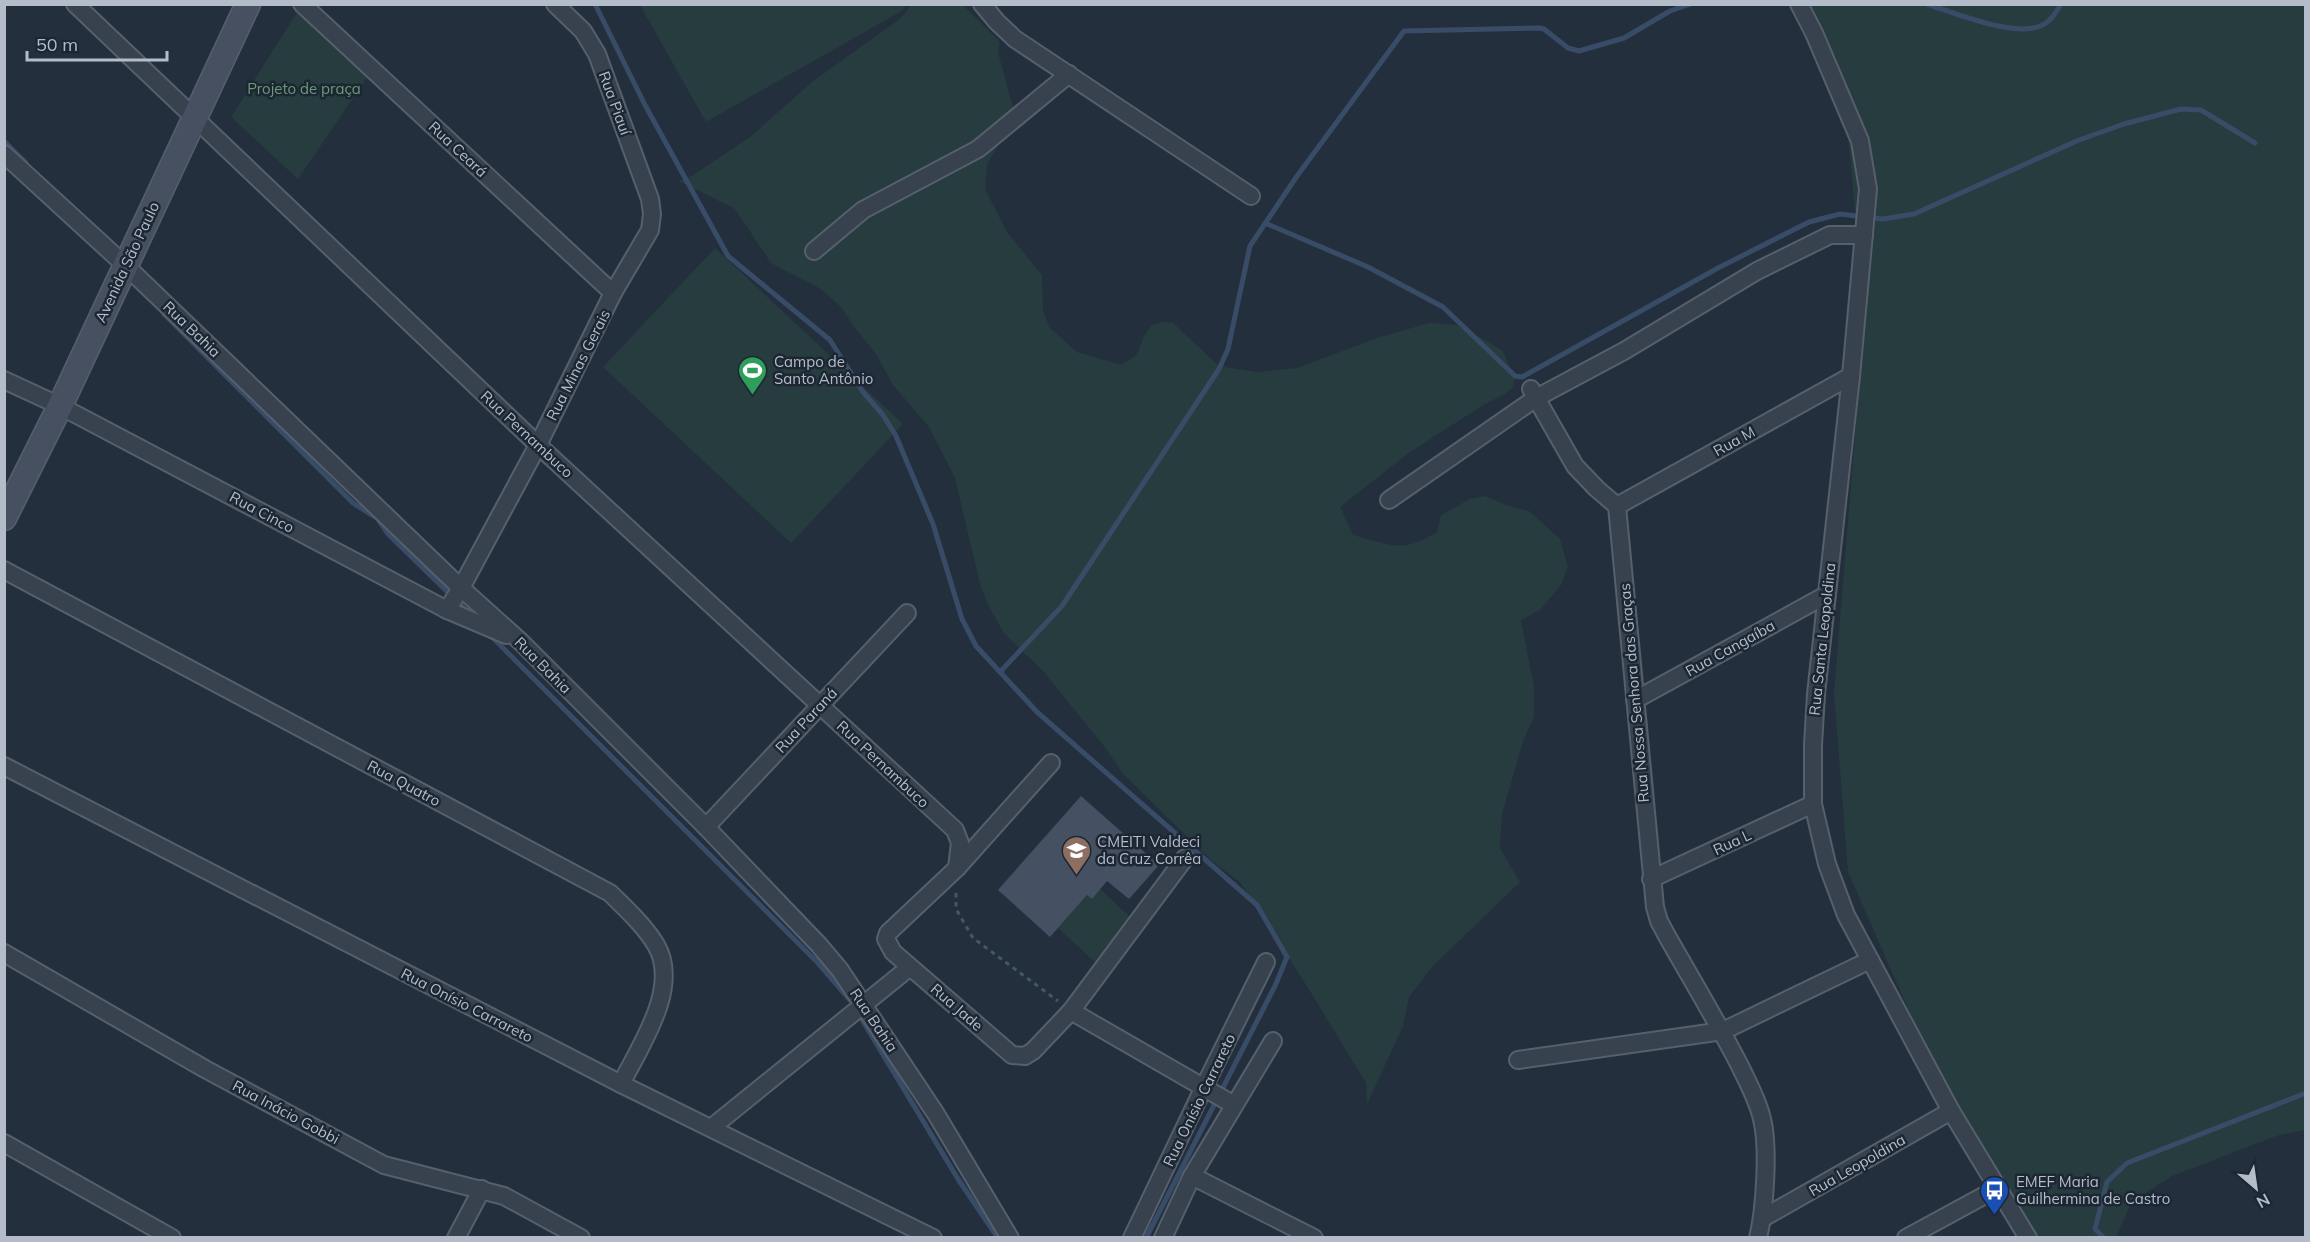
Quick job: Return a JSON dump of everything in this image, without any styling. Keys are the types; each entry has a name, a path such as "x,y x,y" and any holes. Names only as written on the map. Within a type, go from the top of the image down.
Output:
{"street":[{"name":"Rua Pernambuco","path":"75,4 538,445 955,830 960,843 957,868"},
{"name":"Avenida São Paulo","path":"4,518 60,406 248,4"},
{"name":"Rua Ceará","path":"302,4 613,293"},
{"name":"Rua Piauí","path":"555,4 583,31 597,54 650,199 652,214"},
{"path":"982,4 1015,39 1251,196"},
{"name":"Rua Santa Leopoldina","path":"1798,4 1814,33 1860,141 1868,189 1851,376 1816,694 1812,745 1813,804 1827,864 1846,915 1951,1111 2028,1238"},
{"path":"814,252 863,210 978,149 1068,74"},
{"name":"Rua Bahia","path":"4,154 126,266 461,588 521,642 706,826 819,945 840,970 936,1114 1010,1238"},
{"name":"Rua Minas Gerais","path":"447,610 538,445 613,293 650,230 652,214"},
{"path":"1389,500 1533,393 1624,351 1757,271 1830,235 1864,235"},
{"name":"Rua M","path":"1617,506 1851,376"},
{"name":"Rua Cinco","path":"4,380 60,406 447,610 521,642"},
{"path":"1533,393 1575,466 1591,484 1617,506"},
{"name":"Rua Nossa Senhora das Graças","path":"1617,506 1651,879 1659,921 1723,1031 1753,1093 1762,1119 1765,1140 1763,1218"},
{"name":"Rua Quatro","path":"4,570 610,893 638,921 658,947 665,980 658,1010 621,1084"},
{"name":"Rua Cangaíba","path":"1635,700 1826,595"},
{"name":"Rua Paraná","path":"706,826 907,613"},
{"name":"Rua Jade","path":"1052,763 957,868 888,933 886,939 888,946 910,967 1012,1055 1019,1057 1033,1050 1071,1011 1185,858"},
{"name":"Rua Onísio Carrareto","path":"4,766 621,1084 933,1238"},
{"name":"Rua L","path":"1651,879 1813,804"},
{"name":"Rua Inácio Gobbi","path":"4,953 205,1069 384,1165 504,1196 581,1238"},
{"path":"1518,1060 1723,1031 1870,960"},
{"name":"Rua Onísio Carrareto","path":"1132,1238 1210,1091 1266,962"},
{"path":"711,1128 910,967"},
{"path":"1071,1011 1234,1105"},
{"path":"1163,1238 1192,1176 1273,1041"},
{"name":"Rua Leopoldina","path":"1763,1218 1951,1111"},
{"path":"4,1143 172,1238"},
{"path":"1192,1176 1314,1238"},
{"path":"1906,1238 1998,1188"},
{"path":"456,1238 482,1189"},
{"path":"1758,1238 1763,1218"}],"path":[{"path":"957,868 956,909 973,938 1071,1011"}],"green space":[{"path":"902,4 905,9 706,122 640,5"},
{"path":"911,5 963,5 1000,42 998,52 1013,108 1008,127 987,165 985,189 1007,232 1042,275 1043,311 1050,328 1077,352 1121,365 1137,355 1144,336 1152,325 1162,322 1173,323 1219,366 1257,372 1297,368 1377,338 1429,323 1458,325 1502,350 1515,378 1513,387 1505,394 1485,404 1410,452 1340,507 1353,535 1396,546 1425,539 1437,532 1441,515 1470,499 1485,496 1529,511 1560,539 1568,567 1561,585 1540,610 1521,620 1534,687 1534,717 1523,741 1502,814 1500,848 1520,882 1433,966 1409,997 1403,1026 1367,1104 1366,1083 1241,883 1212,861 1124,775 1104,746 1043,671 1004,633 988,605 980,584 955,478 929,427 893,385 876,354 840,306 821,289 771,263 735,209 679,181 692,176 750,137 812,82 901,18"},
{"path":"1805,5 2305,5 2305,1130 2279,1135 2172,1176 2132,1202 2116,1237 2033,1237 1949,1102 1848,872 1834,693 1861,363 1859,255 1844,92"},
{"name":"Projeto de praça","path":"298,11 368,76 298,179 231,117"},
{"name":"Campo de Santo Antônio","path":"715,248 903,424 791,543 603,367"},
{"path":"1100,889 1130,917 1096,963 1058,928 1087,895 1092,899"}],"building":[{"path":"1081,796 1159,865 1129,899 1107,881 1092,899 1087,895 1050,937 998,890"}],"waterway":[{"path":"595,4 645,105 728,256 830,340 863,392 883,415 896,436 933,524 962,619 976,646 1037,712 1257,905 1287,957 1275,986 1146,1238"},
{"path":"1000,672 1062,606 1219,369 1228,349 1250,246 1297,176 1404,31 1539,28 1544,29 1568,48 1579,51 1624,38 1670,11 1690,4"},
{"path":"1927,4 1988,24 2021,29 2035,28 2046,23 2061,4"},
{"path":"1265,223 1368,267 1443,307 1515,376 1522,377 1718,268 1809,222 1840,214 1883,219 1914,214 2079,140 2124,124 2181,109 2201,110 2255,143"},
{"path":"4,141 26,163"},
{"path":"164,314 353,503 378,519 388,534 469,613"},
{"path":"488,633 818,963 850,1000"},
{"path":"858,1013 958,1179 998,1238"},
{"path":"2104,1238 2095,1229 2107,1182 2127,1163 2306,1093"}],"place":[{"name":"Campo de Santo Antônio","path":"753,396"},
{"name":"CMEITI Valdeci da Cruz Corrêa","path":"1076,876"},
{"name":"EMEF Maria Guilhermina de Castro","path":"1995,1216"}]}
